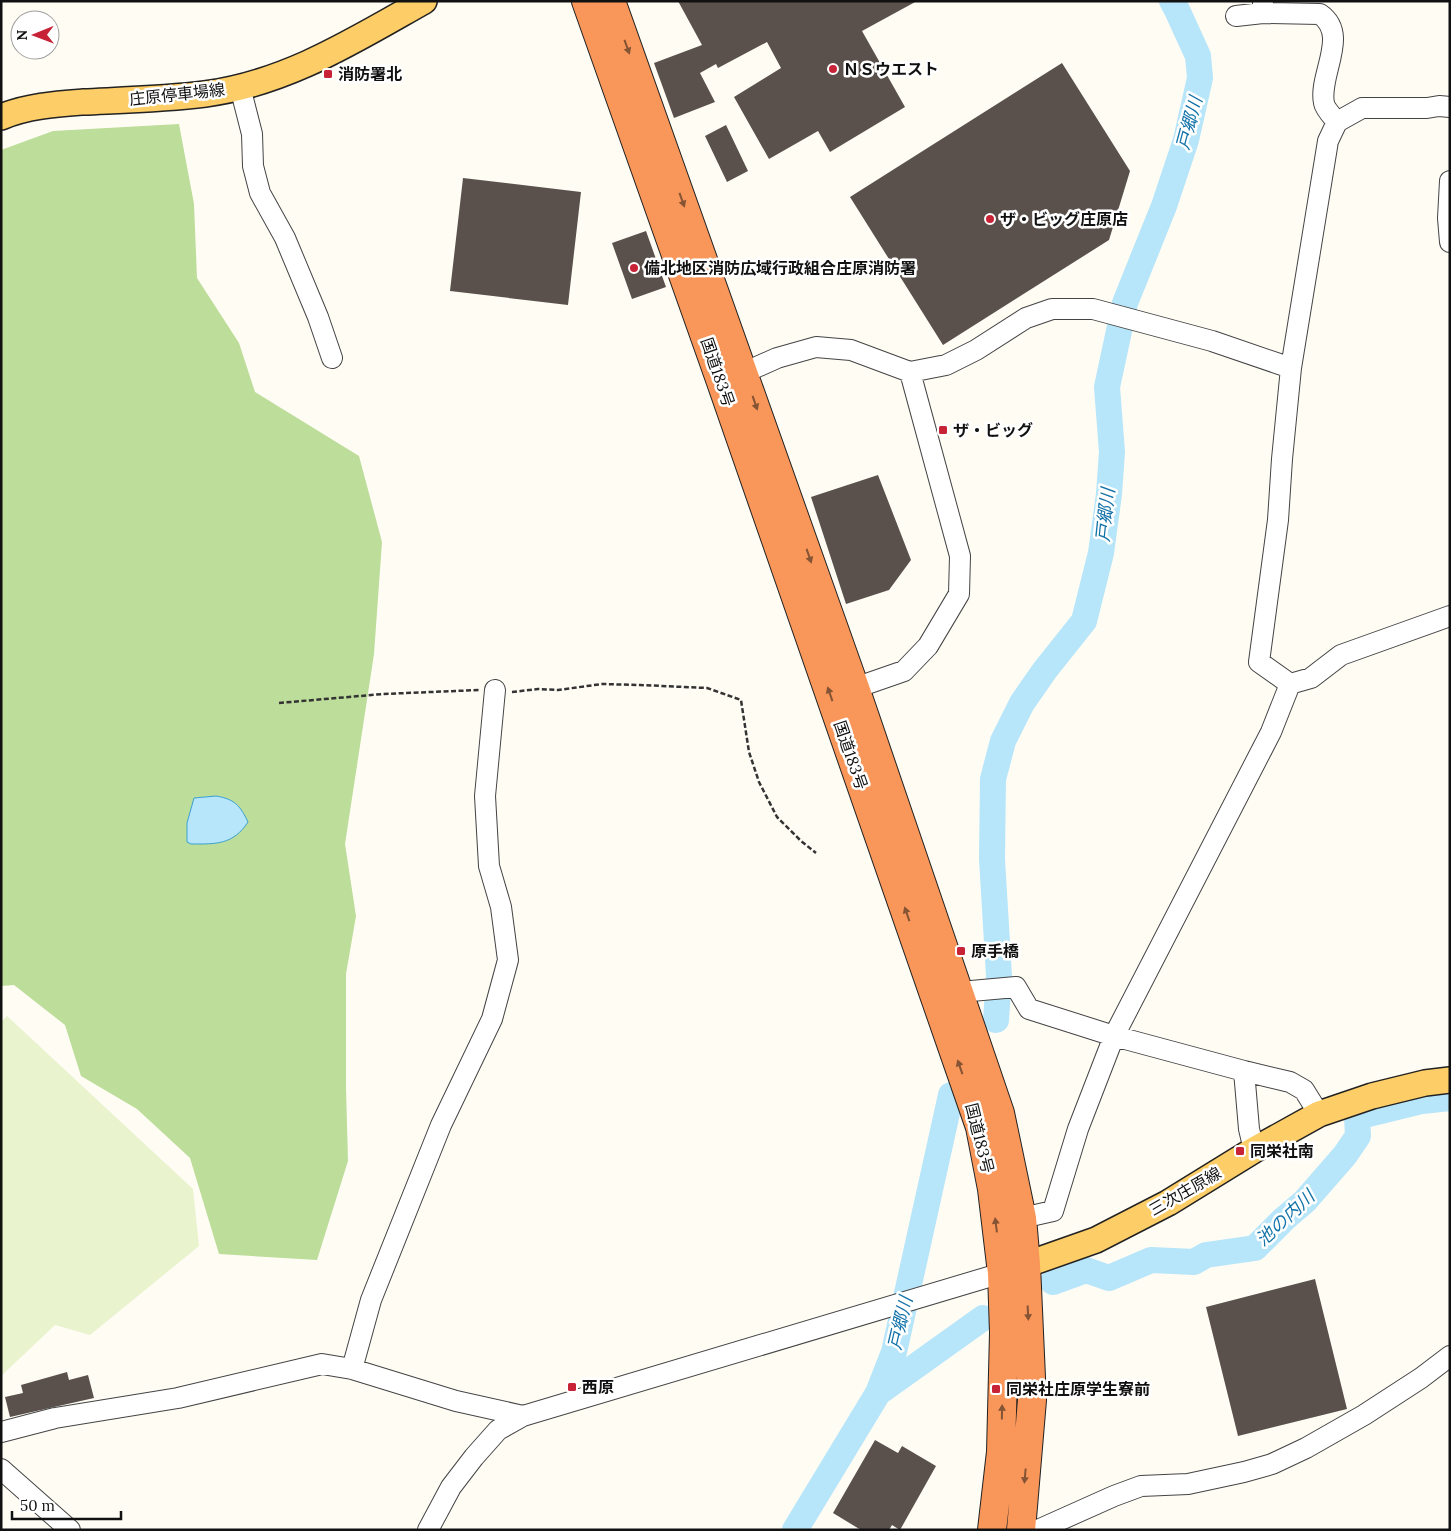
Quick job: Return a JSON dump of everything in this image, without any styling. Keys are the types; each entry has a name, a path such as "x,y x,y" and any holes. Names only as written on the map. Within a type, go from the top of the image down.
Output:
{"highway":[{"name":"国道183号","path":"586,1 855,688 1000,1113 1022,1218 1004,1333 1001,1452 992,1530"},
{"name":"国道183号","path":"611,1 980,1127 992,1189 1014,1269 1032,1400 1021,1530"}],"main road":[{"name":"庄原停車場線","path":"1,117 10,113 55,104 205,94 281,76 325,57 424,1"},
{"name":"三次庄原線","path":"1014,1269 1096,1240 1168,1203 1254,1150 1319,1114 1372,1096 1425,1083 1450,1080"}],"street":[{"path":"1236,16 1263,7 1320,14 1327,18 1332,31 1333,43 1324,91 1324,105 1338,122"},
{"path":"240,87 252,134 253,166 260,193 285,238 318,317 332,358"},
{"path":"1290,684 1259,662 1278,520 1291,368 1328,141 1338,122 1362,108 1450,107"},
{"path":"1450,181 1448,218 1450,242"},
{"path":"733,378 777,358 816,346 851,350 910,372 946,365 976,350 1026,318 1052,308 1093,309 1212,341 1291,368"},
{"path":"855,688 904,671 928,646 959,594 960,556 910,372"},
{"path":"1290,684 1311,678 1341,655 1450,616"},
{"path":"1022,1218 1052,1211 1078,1129 1114,1036 1271,732 1290,684"},
{"path":"352,1369 371,1300 442,1125 492,1019 508,960 501,907 489,866 485,796 495,690"},
{"path":"960,992 1016,987 1029,1009 1114,1036 1290,1082 1304,1090 1319,1114"},
{"path":"1244,1071 1249,1129 1254,1150"},
{"path":"428,1530 451,1487 474,1457 498,1430 523,1416 1014,1269"},
{"path":"1038,1530 1141,1486 1170,1483 1188,1484 1272,1464 1306,1448 1364,1415 1421,1378 1450,1356"},
{"path":"1,1432 55,1418 178,1398 322,1364 352,1369 456,1401 523,1416"},
{"path":"1,1469 70,1530"}],"path":[{"path":"279,703 383,694 495,690 506,693 538,689 558,690 602,684 706,688 741,700 749,752 759,782 777,817 816,853"}],"green space":[{"path":"179,124 194,204 197,278 239,343 255,392 359,456 382,542 374,654 345,844 356,916 346,974 348,1161 317,1260 219,1254 190,1158 137,1109 81,1076 65,1025 14,985 1,986 1,150 53,131"},
{"path":"7,1016 193,1189 199,1246 90,1335 55,1325 1,1376 1,1022"}],"water":[{"path":"216,796 236,804 248,822 236,835 223,842 191,844 187,842 187,823 194,798"}],"building":[{"path":"678,1 917,1 862,31 905,107 830,152 818,131 769,159 734,97 781,68 767,42 718,68 716,64 700,73 715,102 674,118 654,63 702,45"},
{"name":"ザ・ビッグ庄原店","path":"1062,63 1130,171 1109,240 943,345 850,197"},
{"path":"726,125 748,171 727,182 705,136"},
{"path":"463,178 581,192 568,305 450,291"},
{"path":"646,231 666,287 632,299 612,243"},
{"path":"878,475 911,560 889,590 846,604 811,497"},
{"path":"1315,1279 1347,1409 1238,1436 1206,1307"},
{"path":"67,1372 69,1380 88,1375 94,1398 10,1417 5,1397 23,1393 21,1385"},
{"path":"875,1440 898,1453 902,1446 936,1466 900,1530 892,1525 889,1530 861,1530 833,1513"}],"waterway":[{"name":"戸郷川","path":"996,1020 999,976 992,859 993,779 1003,741 1022,703 1045,670 1084,621 1101,553 1109,494 1112,452 1107,387 1125,303 1164,206 1186,140 1200,78 1198,56 1172,1"},
{"name":"戸郷川","path":"795,1530 878,1393 894,1352 951,1095"},
{"name":"池の内川","path":"1053,1282 1086,1270 1109,1278 1151,1260 1194,1262 1206,1255 1255,1248 1305,1201 1345,1155 1358,1136 1357,1117 1422,1101 1450,1098"},
{"name":"池の内川","path":"878,1393 983,1318"}],"place":[{"name":"ＮＳウエスト","path":"833,69"},
{"name":"消防署北","path":"328,74"},
{"name":"ザ・ビッグ庄原店","path":"990,219"},
{"name":"備北地区消防広域行政組合庄原消防署","path":"634,268"},
{"name":"ザ・ビッグ","path":"943,430"},
{"name":"原手橋","path":"961,951"},
{"name":"同栄社南","path":"1240,1151"},
{"name":"西原","path":"572,1387"},
{"name":"同栄社庄原学生寮前","path":"996,1389"}]}
